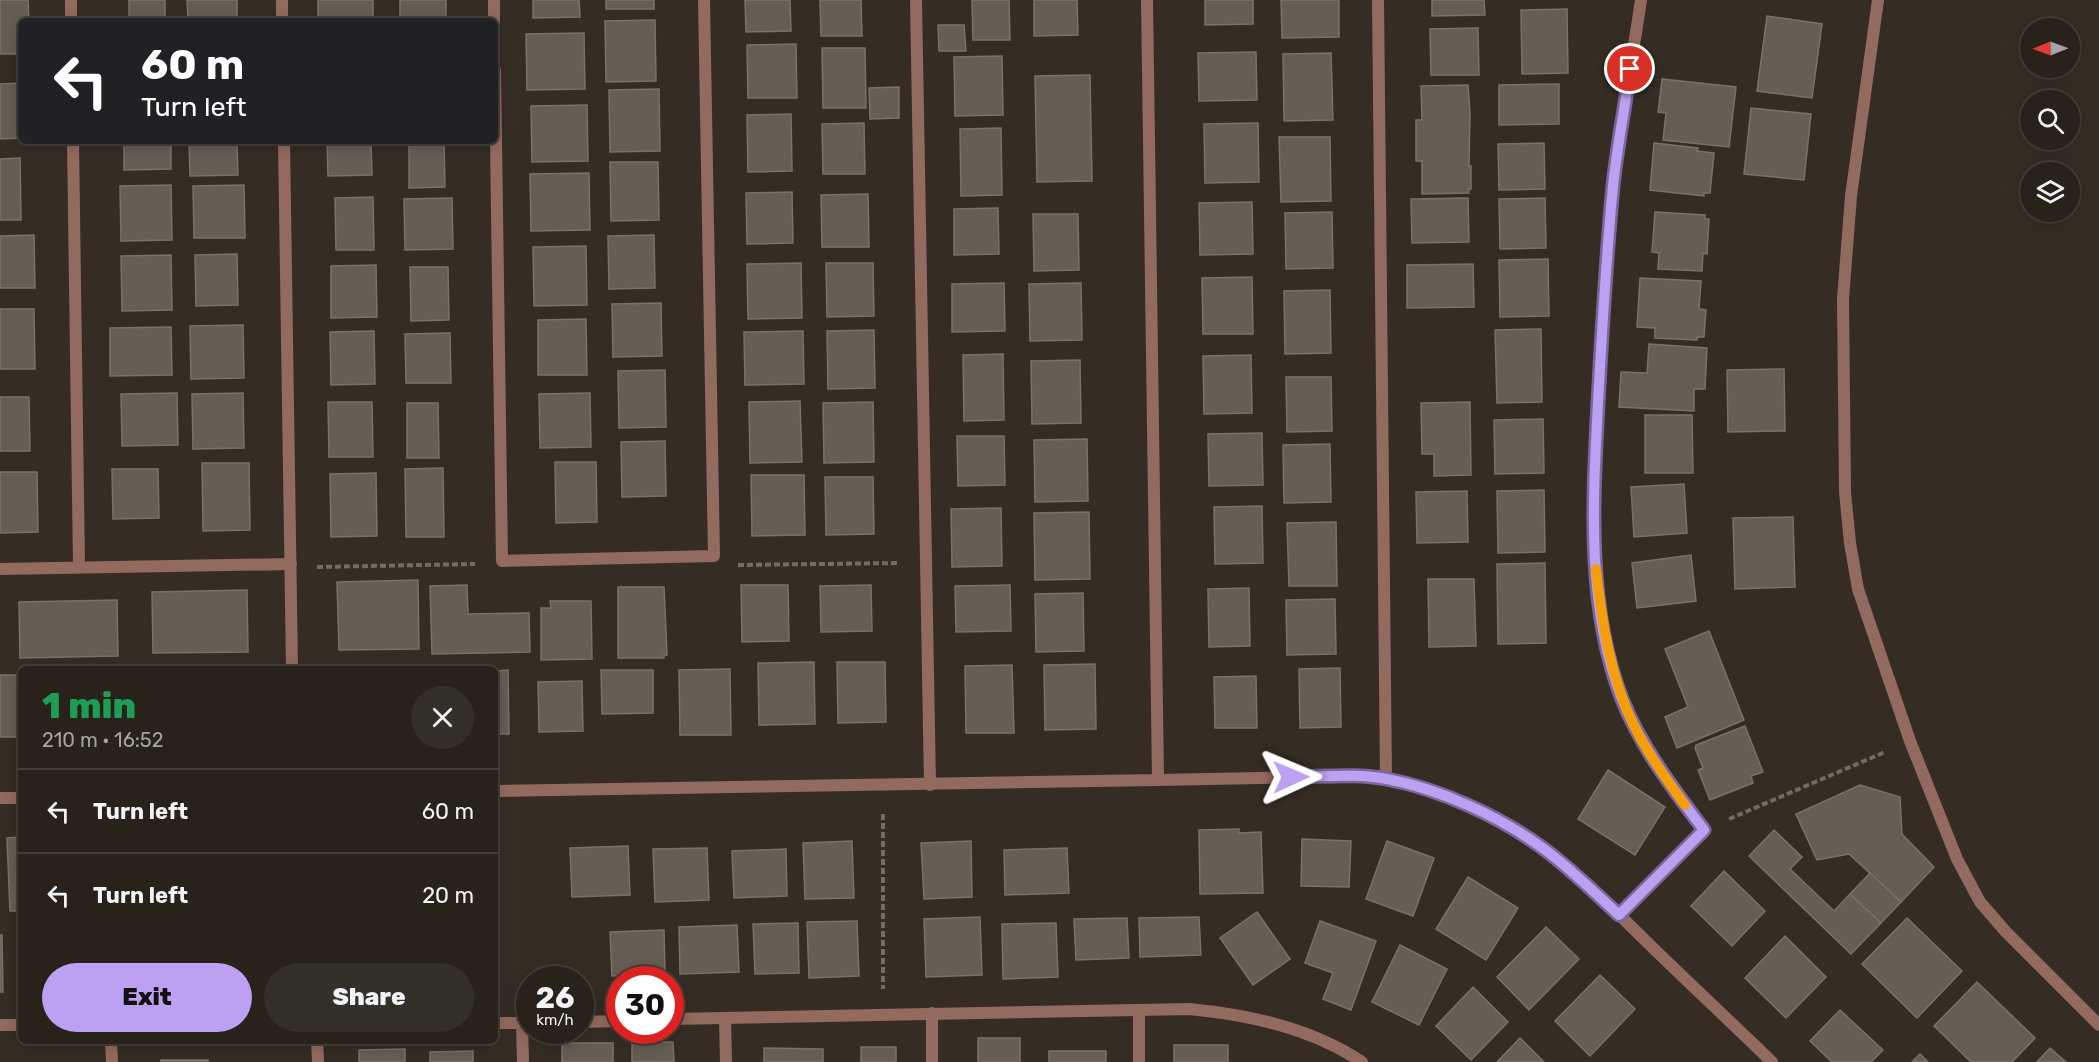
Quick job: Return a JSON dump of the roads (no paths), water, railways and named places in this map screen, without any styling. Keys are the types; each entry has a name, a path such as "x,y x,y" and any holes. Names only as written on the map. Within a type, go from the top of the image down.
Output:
{"street":[{"path":"71,0 71,18"},
{"path":"282,0 282,18"},
{"path":"494,0 494,18"},
{"path":"496,144 502,561 714,556 704,0"},
{"path":"916,0 930,785"},
{"path":"1146,0 1158,780"},
{"path":"1378,0 1386,779"},
{"path":"1619,915 1704,830 1662,774 1640,737 1622,699 1610,659 1595,564 1596,447 1612,195 1641,0"},
{"path":"1878,0 1851,196 1843,300 1845,492 1850,543 1858,589 1910,741 1957,859 1980,903 2099,1025"},
{"path":"73,144 79,567"},
{"path":"284,144 292,666"},
{"path":"0,569 291,566"},
{"path":"498,791 1359,776 1386,779 1466,804 1508,826 1544,849 1619,915 1772,1062"},
{"path":"0,798 18,798"},
{"path":"684,1019 1189,1009 1264,1020 1302,1032 1342,1049 1362,1062"},
{"path":"1139,1010 1139,1062"},
{"path":"932,1013 932,1062"},
{"path":"725,1018 726,1062"},
{"path":"498,1023 516,1023"},
{"path":"0,1025 18,1025"},
{"path":"111,1044 112,1062"},
{"path":"317,1044 318,1062"},
{"path":"523,1062 524,1044"}]}
